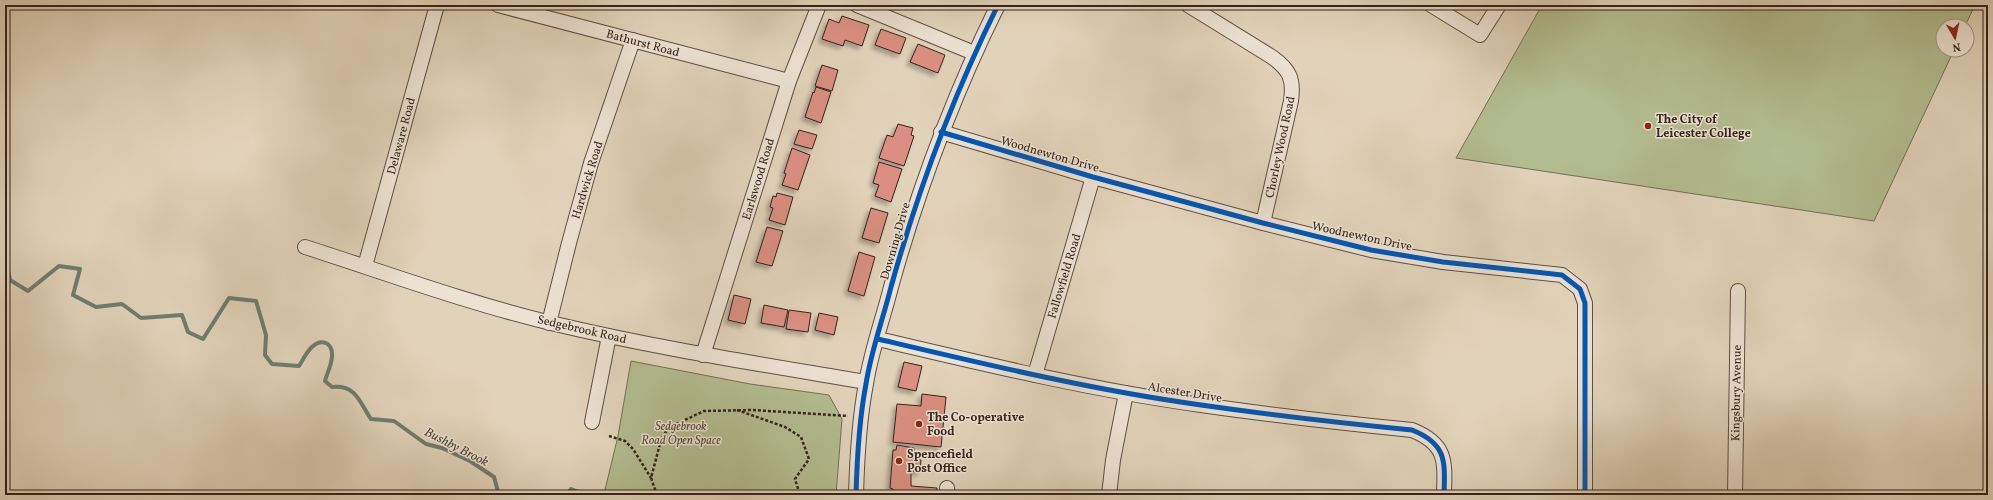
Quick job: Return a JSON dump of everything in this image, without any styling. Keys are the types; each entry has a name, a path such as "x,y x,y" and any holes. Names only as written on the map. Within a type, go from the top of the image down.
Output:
{"street":[{"name":"Delaware Road","path":"365,266 437,5"},
{"name":"Bathurst Road","path":"498,5 789,81"},
{"name":"Earlswood Road","path":"703,355 789,81 820,5"},
{"path":"857,5 974,54"},
{"name":"Downing Drive","path":"856,495 861,416 866,382 901,251 941,132 974,54 998,5"},
{"name":"Chorley Wood Road","path":"1188,5 1272,56 1284,65 1290,74 1293,87 1291,101 1263,223"},
{"path":"1431,5 1480,35 1499,5"},
{"name":"Hardwick Road","path":"549,323 591,163 633,40"},
{"name":"Woodnewton Drive","path":"941,132 1094,177 1263,223 1371,250 1443,262 1550,272 1562,275 1572,281 1580,289 1585,303 1585,495"},
{"name":"Fallowfield Road","path":"1035,375 1094,177"},
{"name":"Sedgebrook Road","path":"305,247 549,323 703,355 866,382"},
{"name":"Kingsbury Avenue","path":"1735,495 1738,291"},
{"path":"592,422 609,336"},
{"name":"Alcester Drive","path":"878,339 1035,375 1126,393 1200,405 1412,430 1426,435 1436,443 1444,459 1444,495"},
{"path":"1109,495 1113,460 1126,393"}],"path":[{"path":"5,10 16,5"},
{"path":"735,409 785,427 801,437 809,459 796,479 800,495"},
{"path":"651,478 661,440 668,428 704,411 735,409 861,416"},
{"path":"609,436 625,441 633,449 651,478 657,495"}],"green space":[{"name":"The City of Leicester College","path":"1542,5 1975,5 1969,18 1935,18 1935,58 1950,58 1874,221 1456,158"},
{"name":"Sedgebrook Road Open Space","path":"631,361 750,384 829,395 842,419 836,495 604,494 618,436"}],"building":[{"path":"842,16 869,25 862,46 845,40 843,46 822,39 829,19 839,23"},
{"path":"881,29 906,38 900,54 875,45"},
{"path":"918,44 945,55 938,73 910,62"},
{"path":"822,65 838,70 832,91 815,86"},
{"path":"816,87 831,92 821,123 805,117"},
{"path":"898,124 913,128 911,135 914,136 904,166 879,158 887,135 893,137"},
{"path":"799,130 817,135 812,149 794,144"},
{"path":"792,148 810,155 798,190 782,185 786,174 784,173"},
{"path":"879,162 902,169 891,202 875,196 879,185 873,183"},
{"path":"777,193 793,197 785,225 769,220 773,208 770,207 773,196 776,197"},
{"path":"871,208 888,213 879,243 862,238"},
{"path":"767,227 783,231 772,266 756,262"},
{"path":"859,252 875,257 864,296 848,291"},
{"path":"734,295 751,299 745,324 728,320"},
{"path":"764,305 788,310 784,327 761,323"},
{"path":"789,310 811,313 808,332 786,329"},
{"path":"819,313 838,317 834,335 815,330"},
{"path":"904,362 922,366 916,391 898,387"},
{"name":"The Co-operative Food","path":"922,394 946,397 941,447 893,442 897,404 921,406"},
{"path":"897,445 914,448 913,459 921,460 920,472 911,471 911,486 937,488 937,495 893,495 893,489 890,488 893,450 896,450"}],"waterway":[{"name":"Bushby Brook","path":"5,256 10,280 28,291 59,266 80,269 73,295 96,307 122,304 141,318 182,315 188,332 203,339 229,298 256,301 266,335 265,355 272,364 299,366 313,346 321,342 326,343 331,349 332,357 325,381 332,387 347,388 352,392 360,401 371,419 394,421 426,444 442,448 470,461 494,477 499,495"},
{"name":"Bushby Brook","path":"566,495 571,489 587,495"}],"cycle path":[{"path":"856,495 859,439 868,372 891,287 925,179 951,109 998,5"},
{"path":"941,132 1093,177 1263,223 1371,250 1443,262 1562,275 1580,289 1585,303 1585,495"},
{"path":"878,339 1038,376 1160,399 1332,422 1412,430 1432,441 1442,455 1444,463 1444,495"}],"place":[{"name":"The City of Leicester College","path":"1648,126"},
{"name":"The Co-operative Food","path":"919,424"},
{"name":"Spencefield Post Office","path":"899,461"}]}
